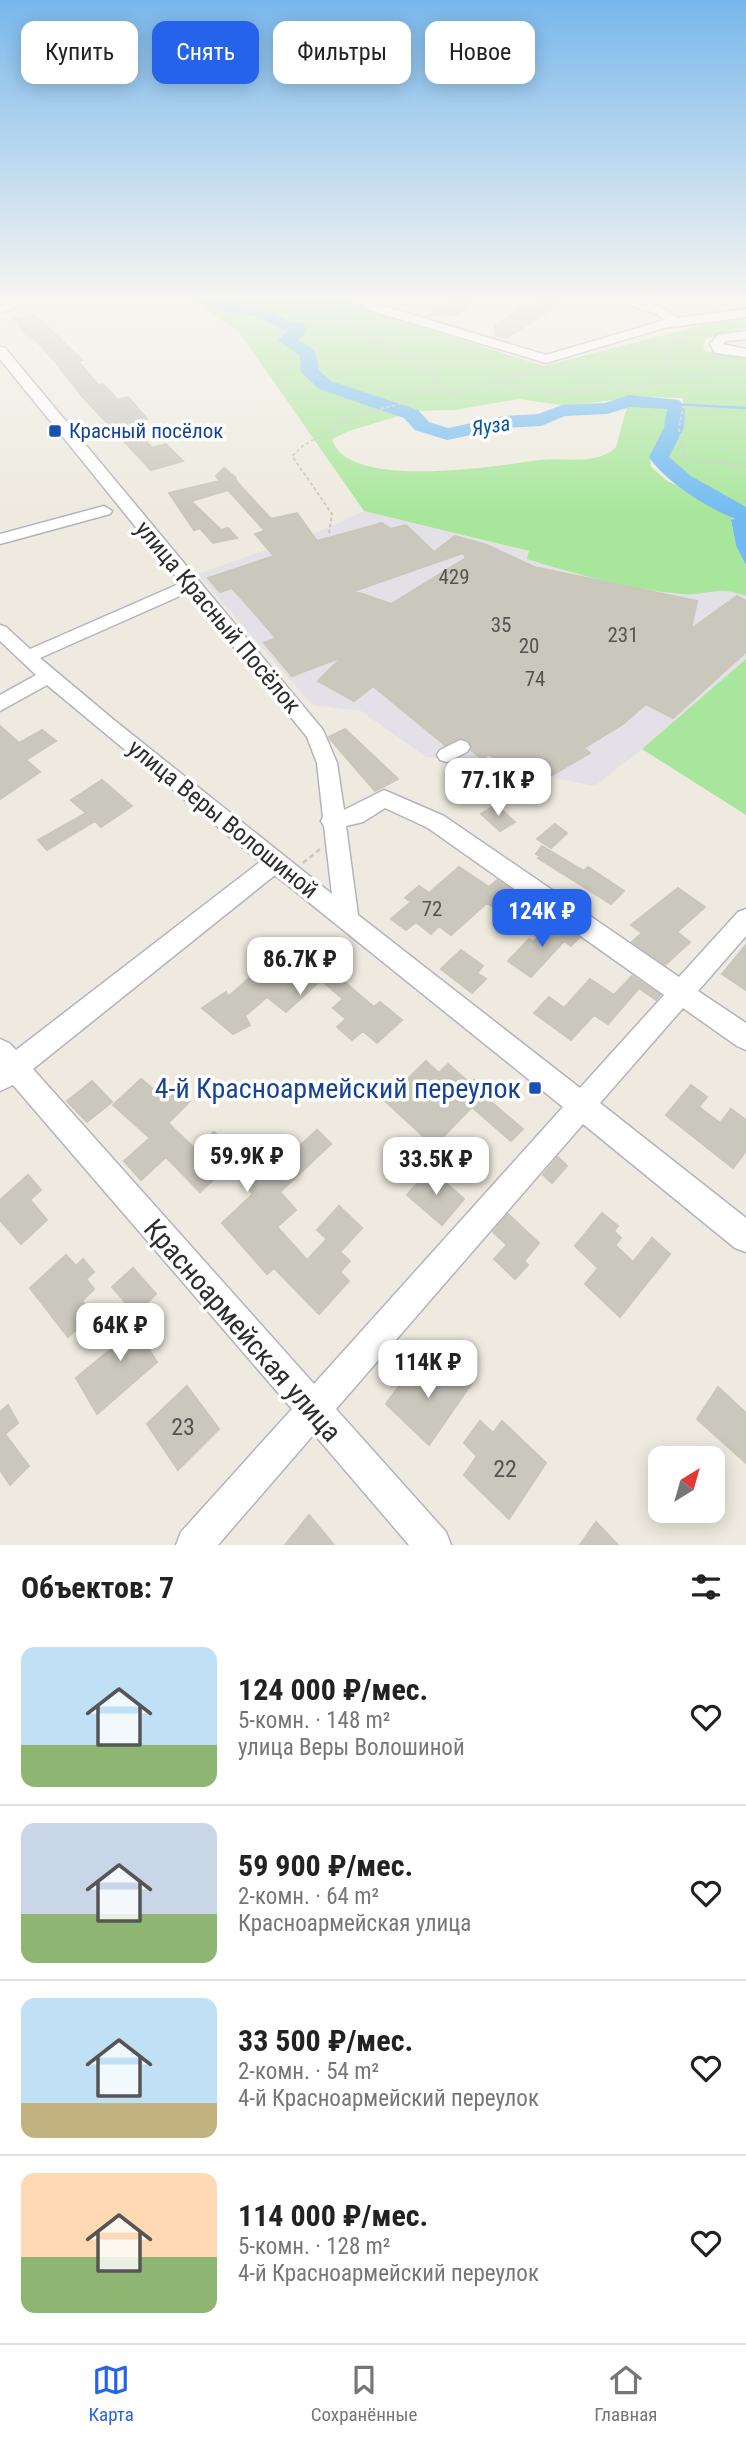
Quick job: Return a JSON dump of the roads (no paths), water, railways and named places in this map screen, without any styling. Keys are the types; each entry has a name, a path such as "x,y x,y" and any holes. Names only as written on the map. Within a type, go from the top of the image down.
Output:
{"street":[{"name":"улица Красный Посёлок","path":"16,370 316,735 327,763 329,833 347,921"},
{"path":"0,539 104,511"},
{"path":"27,657 190,585"},
{"name":"улица Веры Волошиной","path":"0,631 48,676 347,921 583,1104 746,1237"},
{"path":"0,704 48,676"},
{"path":"329,833 384,798 436,822 746,1038"},
{"path":"5,1066 282,868"},
{"path":"194,1545 746,919"},
{"name":"Красноармейская улица","path":"5,1066 433,1545"}],"water":[{"path":"746,513 746,565 736,546 731,520"}],"waterway":[{"name":"Яуза","path":"310,370 325,385 411,414 422,426 447,434 504,422 541,420 562,411 607,408 629,401 672,404 676,408 676,422 659,457 663,464 698,489 746,516"},
{"path":"672,404 746,408"}],"place":[{"name":"Красный посёлок","path":"55,431"},
{"name":"4-й Красноармейский переулок","path":"535,1088"}]}
